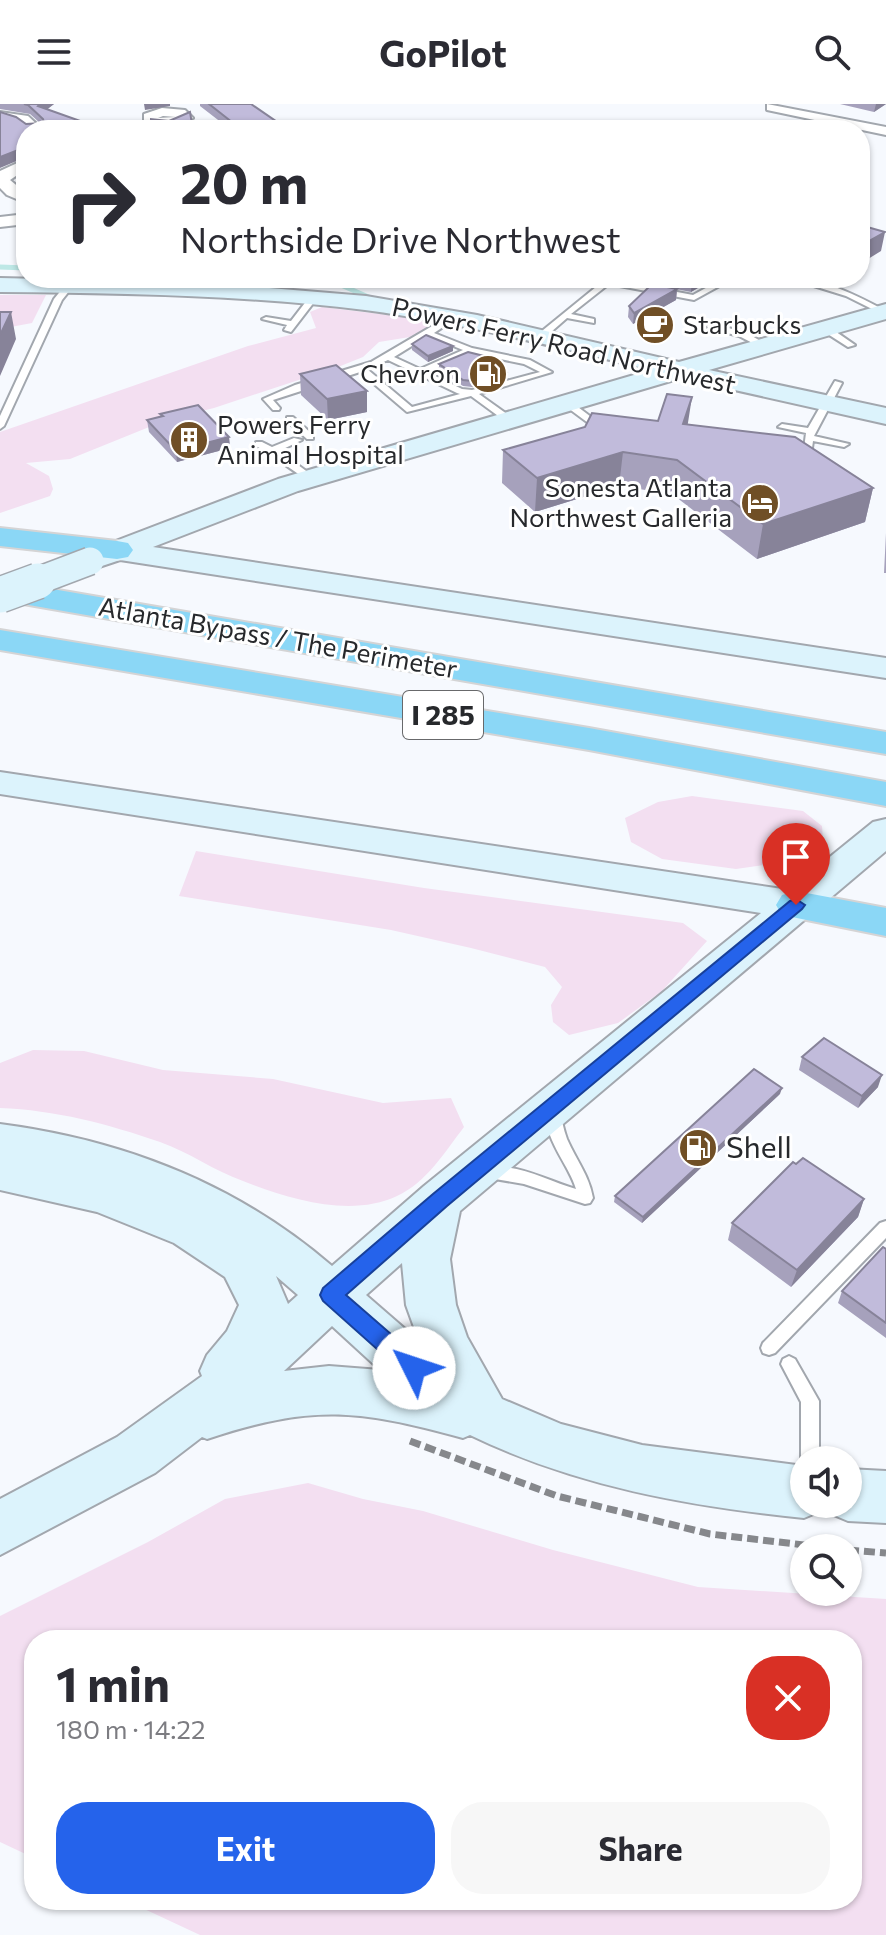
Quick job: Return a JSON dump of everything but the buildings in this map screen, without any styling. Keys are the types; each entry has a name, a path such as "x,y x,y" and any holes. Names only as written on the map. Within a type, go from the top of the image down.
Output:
{"highway":[{"path":"0,537 104,556"},
{"name":"Atlanta Bypass / The Perimeter","path":"0,593 886,743"},
{"name":"Atlanta Bypass / The Perimeter","path":"0,640 589,739 886,794"},
{"path":"796,905 886,922"}],"main road":[{"name":"Powers Ferry Road Northwest","path":"259,288 454,317 681,371 832,394 886,416"},
{"path":"0,593 310,478 885,313"},
{"path":"566,344 608,367 607,379 578,400"},
{"path":"104,556 886,668"},
{"path":"0,783 796,905"},
{"path":"0,1528 136,1455 235,1382 456,1187 886,831"},
{"path":"0,1142 34,1145 91,1159 171,1188 218,1210 269,1243 414,1368 491,1420"},
{"path":"0,1164 4,1173 46,1179 170,1218 244,1264 264,1305 245,1347 179,1423"},
{"path":"456,1187 428,1245 425,1268 429,1291 451,1354 491,1420"},
{"path":"179,1423 266,1398 331,1389 414,1402 491,1420 568,1450 629,1466 691,1479 790,1490"},
{"path":"862,1496 886,1497"}],"street":[{"path":"772,107 834,120"},
{"path":"0,116 24,120"},
{"path":"16,168 5,174 2,181 5,187 16,193"}],"lane":[{"path":"0,426 65,288"},
{"path":"540,337 567,316 580,300 598,288"},
{"path":"647,288 694,298 712,288"},
{"path":"828,288 849,294 885,313"},
{"path":"266,319 291,327 314,297"},
{"path":"567,316 591,321"},
{"path":"276,408 267,399 299,384 363,370 454,317"},
{"path":"711,326 742,334 765,346"},
{"path":"826,329 851,345"},
{"path":"363,370 410,410 548,372 527,362 470,350 429,334"},
{"path":"420,372 470,350"},
{"path":"388,357 460,391 473,393 508,419"},
{"path":"806,455 810,434 832,394"},
{"path":"578,400 602,429"},
{"path":"290,419 310,437"},
{"path":"782,427 844,444"},
{"path":"251,461 297,440"},
{"path":"259,444 310,478"},
{"path":"456,1187 511,1174 554,1191 585,1198 584,1184 560,1144 553,1107"},
{"path":"769,1348 886,1228"},
{"path":"789,1364 810,1401 810,1446"}],"path":[{"path":"862,1551 886,1553"}],"shaded area":[{"path":"0,295 46,295 32,323 0,329"},
{"path":"322,307 430,320 431,326 410,337 379,342 363,357 338,367 214,408 169,419 70,459 26,463 49,476 53,489 50,496 0,513 0,432 248,346 316,328 310,312"},
{"path":"692,796 803,811 822,826 823,840 793,861 736,869 662,859 631,842 625,818 658,802"},
{"path":"196,851 424,888 683,923 707,941 662,991 618,1023 569,1035 553,1022 551,1005 562,987 545,967 391,930 179,896"},
{"path":"33,1050 84,1051 163,1070 273,1079 383,1103 451,1098 464,1127 426,1175 397,1196 360,1205 320,1204 261,1188 171,1146 121,1129 61,1115 0,1108 0,1063"},
{"path":"308,1483 363,1499 423,1511 553,1550 698,1587 790,1593 790,1606 862,1606 862,1597 886,1599 886,1935 200,1935 146,1910 862,1910 862,1630 24,1630 24,1853 0,1842 0,1616 148,1542 225,1499"}],"waterway":[{"path":"0,267 16,268"},
{"path":"348,288 373,299"}],"place":[{"name":"Starbucks","path":"655,325"},
{"name":"Chevron","path":"488,374"},
{"name":"Powers Ferry Animal Hospital","path":"189,440"},
{"name":"Sonesta Atlanta Northwest Galleria","path":"760,503"},
{"name":"Shell","path":"698,1148"}],"route":[{"path":"414,1368 331,1295 440,1200 796,905"}]}
